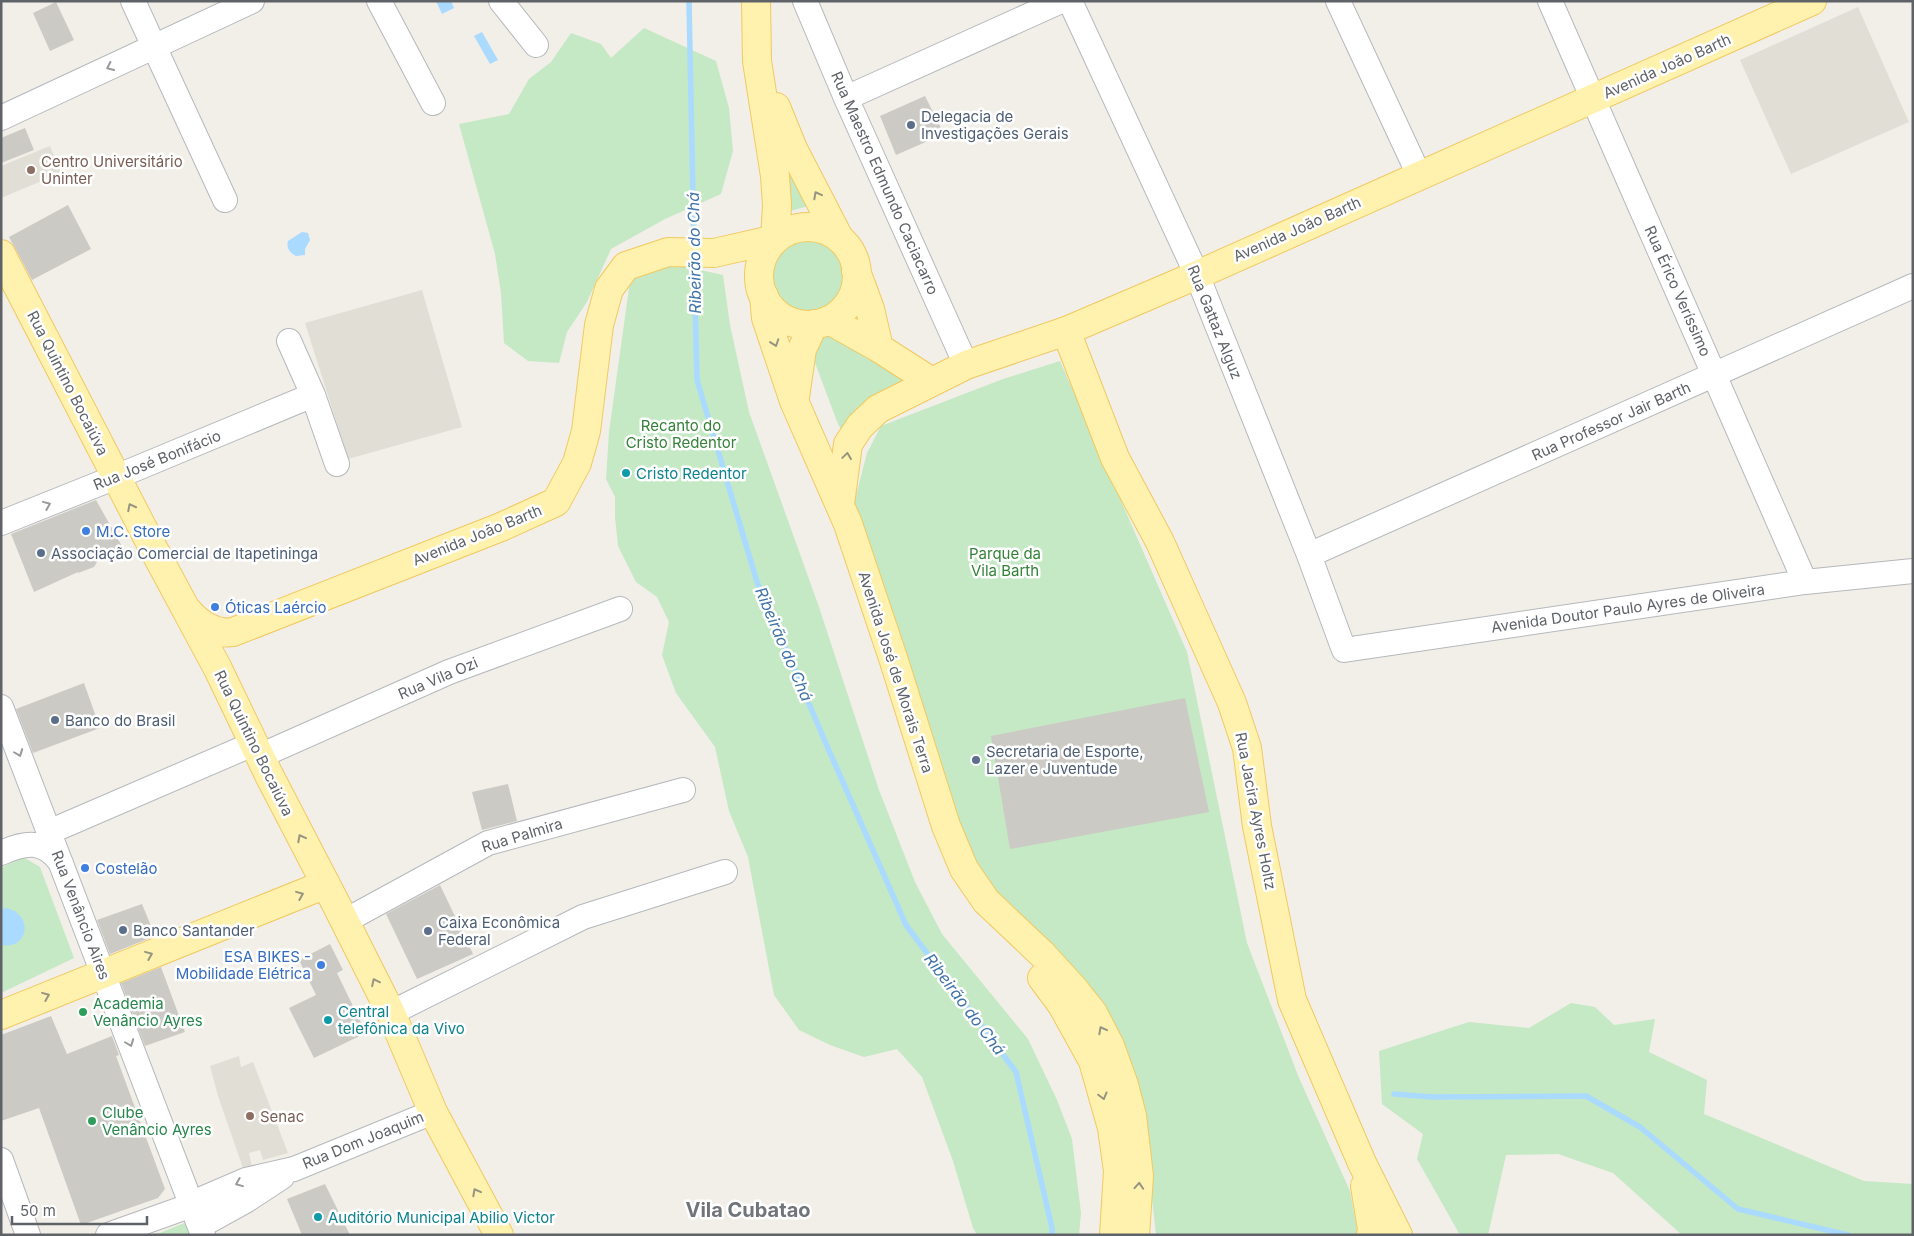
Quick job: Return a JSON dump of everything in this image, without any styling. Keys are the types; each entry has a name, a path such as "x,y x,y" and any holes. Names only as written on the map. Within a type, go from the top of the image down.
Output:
{"main road":[{"path":"756,1 758,61 775,176 777,205 775,239"},
{"name":"Avenida João Barth","path":"840,504 848,444 860,426 878,409 966,365 1066,331 1812,1"},
{"path":"758,61 793,149 839,238"},
{"path":"714,253 729,264 736,266 762,288 777,314 792,322 807,325 822,322 836,316 847,306 854,292 855,261 848,247 839,238 823,229 806,227 790,230 775,239 765,252 760,268 762,288"},
{"name":"Avenida João Barth","path":"234,632 501,527 556,502 577,463 586,430 599,325 609,289 626,266 668,252 714,253 775,239"},
{"name":"Rua Quintino Bocaiúva","path":"1,254 183,606 218,669 256,750 391,1013 433,1112 499,1235"},
{"path":"856,271 870,309 879,348"},
{"name":"Avenida José de Morais Terra","path":"762,288 766,318 794,401 840,504 894,661 953,845 964,869 978,891 1016,930 1044,955 1074,989 1093,1013 1110,1046 1124,1084 1132,1116 1139,1176 1135,1235"},
{"path":"822,322 879,348 932,382"},
{"path":"794,401 802,349 822,322"},
{"name":"Rua Jacira Ayres Holtz","path":"1066,331 1115,458 1160,542 1232,703 1247,748 1257,826 1292,1000 1362,1163"},
{"path":"183,606 204,626 226,633 234,632"},
{"path":"218,669 221,650 234,632"},
{"path":"1,1015 326,884"},
{"name":"Avenida José de Morais Terra","path":"1016,930 1036,970 1062,1005 1093,1061 1112,1128 1118,1171 1114,1235"},
{"path":"1362,1163 1372,1229 1371,1235"},
{"path":"1362,1163 1398,1235"}],"street":[{"path":"133,1 226,200"},
{"path":"1,118 252,1"},
{"path":"379,1 433,103"},
{"path":"502,1 536,45"},
{"name":"Rua Maestro Edmundo Caciacarro","path":"806,1 846,98 966,365"},
{"path":"846,98 1061,1"},
{"name":"Rua Gattaz Alguz","path":"1070,1 1196,274 1309,555 1344,650"},
{"path":"1338,1 1419,174"},
{"name":"Rua Érico Veríssimo","path":"1550,1 1805,582"},
{"name":"Rua Professor Jair Barth","path":"1309,555 1913,286"},
{"path":"289,341 312,395 337,464"},
{"name":"Rua José Bonifácio","path":"1,523 312,395"},
{"name":"Avenida Doutor Paulo Ayres de Oliveira","path":"1344,650 1805,582 1913,571"},
{"name":"Rua Vila Ozi","path":"49,832 449,672 620,610"},
{"name":"Rua Venâncio Aires","path":"1,707 198,1222"},
{"name":"Rua Palmira","path":"345,921 488,843 683,790"},
{"path":"9,849 29,844 40,846 56,857 63,867"},
{"path":"391,1013 582,917 725,872"},
{"name":"Rua Dom Joaquim","path":"108,1235 198,1222 204,1198 246,1180 294,1169 433,1112"},
{"path":"1,1160 28,1235"}],"shaded area":[{"path":"1858,7 1909,122 1791,174 1740,60"},
{"name":"Centro Universitário Uninter","path":"50,146 61,173 1,198 1,166"},
{"path":"422,290 462,427 348,459 305,323"},
{"name":"Senac","path":"239,1056 241,1067 253,1062 288,1153 263,1160 260,1150 249,1153 252,1167 243,1168 218,1096 210,1066"}],"green space":[{"path":"644,28 716,61 729,108 733,151 721,194 665,219 611,249 587,302 567,332 559,363 528,361 504,343 501,293 495,254 459,124 509,114 529,79 551,62 571,33 601,44 611,58"},
{"path":"782,131 815,204 787,212"},
{"path":"807,240 828,246 838,256 844,277 838,298 828,308 807,314 786,308 776,298 770,277 776,256 786,246"},
{"name":"Recanto do Cristo Redentor","path":"651,267 687,267 723,275 730,325 749,412 819,607 879,790 915,882 942,934 1028,1039 1057,1100 1072,1139 1081,1213 1079,1235 977,1235 973,1228 953,1161 922,1077 897,1049 864,1057 830,1045 799,1030 774,995 748,857 729,811 715,747 676,693 662,655 669,622 657,597 636,582 618,546 615,497 606,479 609,432 630,281"},
{"path":"831,333 911,384 843,433 814,360 817,343 822,336"},
{"name":"Parque da Vila Barth","path":"1060,361 1187,652 1247,943 1299,1078 1350,1191 1358,1235 1156,1235 1144,1126 974,861 916,720 852,511 867,453 881,426 1003,379"},
{"path":"23,857 40,867 74,958 1,993 1,868"},
{"path":"1571,1003 1595,1007 1614,1025 1655,1019 1649,1052 1707,1080 1704,1114 1864,1181 1913,1184 1913,1235 1682,1235 1613,1173 1558,1154 1506,1155 1488,1235 1460,1235 1417,1159 1423,1134 1382,1104 1379,1051 1469,1022 1529,1028"},
{"path":"187,1222 192,1235 155,1235"}],"water":[{"path":"436,1 451,1 454,8 442,14"},
{"path":"482,32 498,60 490,64 474,36"},
{"path":"302,232 308,233 310,240 305,249 305,255 296,256 289,250 288,241"},
{"path":"6,908 21,917 24,931 18,942 10,945 1,945 1,909"}],"building":[{"path":"56,2 74,40 50,51 33,13"},
{"name":"Delegacia de Investigações Gerais","path":"925,96 944,134 896,155 880,116"},
{"path":"25,128 34,150 1,163 1,138"},
{"path":"68,205 91,249 32,280 9,237"},
{"path":"96,500 123,548 100,557 94,567 78,572 34,592 11,534"},
{"name":"Banco do Brasil","path":"84,683 100,728 33,753 16,709"},
{"path":"1185,698 1209,812 1010,849 991,736"},
{"path":"508,784 517,821 482,830 472,792"},
{"name":"Caixa Econômica Federal","path":"440,885 473,954 417,979 386,914"},
{"name":"Banco Santander","path":"142,904 155,936 110,954 97,920"},
{"name":"Central telefônica da Vivo","path":"330,944 343,970 337,973 366,1033 314,1058 289,1008 316,995 299,960"},
{"path":"161,967 185,1032 145,1046 121,983"},
{"name":"Clube Venâncio Ayres","path":"51,1016 67,1054 112,1036 119,1055 116,1056 165,1189 158,1198 81,1225 39,1108 1,1121 1,1035"},
{"name":"Auditório Municipal Abilio Victor","path":"325,1184 350,1235 302,1235 287,1199"}],"waterway":[{"name":"Ribeirão do Chá","path":"689,1 694,247"},
{"name":"Ribeirão do Chá","path":"694,261 697,380 757,582 906,925 1016,1072 1052,1228 1052,1235"},
{"path":"1394,1094 1432,1097 1586,1096 1640,1127 1738,1209 1848,1235"}],"place":[{"name":"Delegacia de Investigações Gerais","path":"911,125"},
{"name":"Centro Universitário Uninter","path":"31,170"},
{"name":"Cristo Redentor","path":"626,473"},
{"name":"M.C. Store","path":"86,531"},
{"name":"Associação Comercial de Itapetininga","path":"41,553"},
{"name":"Óticas Laércio","path":"215,607"},
{"name":"Banco do Brasil","path":"55,720"},
{"name":"Secretaria de Esporte, Lazer e Juventude","path":"976,760"},
{"name":"Costelão","path":"85,868"},
{"name":"Banco Santander","path":"123,930"},
{"name":"Caixa Econômica Federal","path":"428,931"},
{"name":"ESA BIKES - Mobilidade Elétrica","path":"321,965"},
{"name":"Academia Venâncio Ayres","path":"83,1012"},
{"name":"Central telefônica da Vivo","path":"328,1020"},
{"name":"Senac","path":"250,1116"},
{"name":"Clube Venâncio Ayres","path":"92,1121"},
{"name":"Auditório Municipal Abilio Victor","path":"318,1217"}],"district":[{"name":"Vila Cubatao","path":"748,1210"}]}
